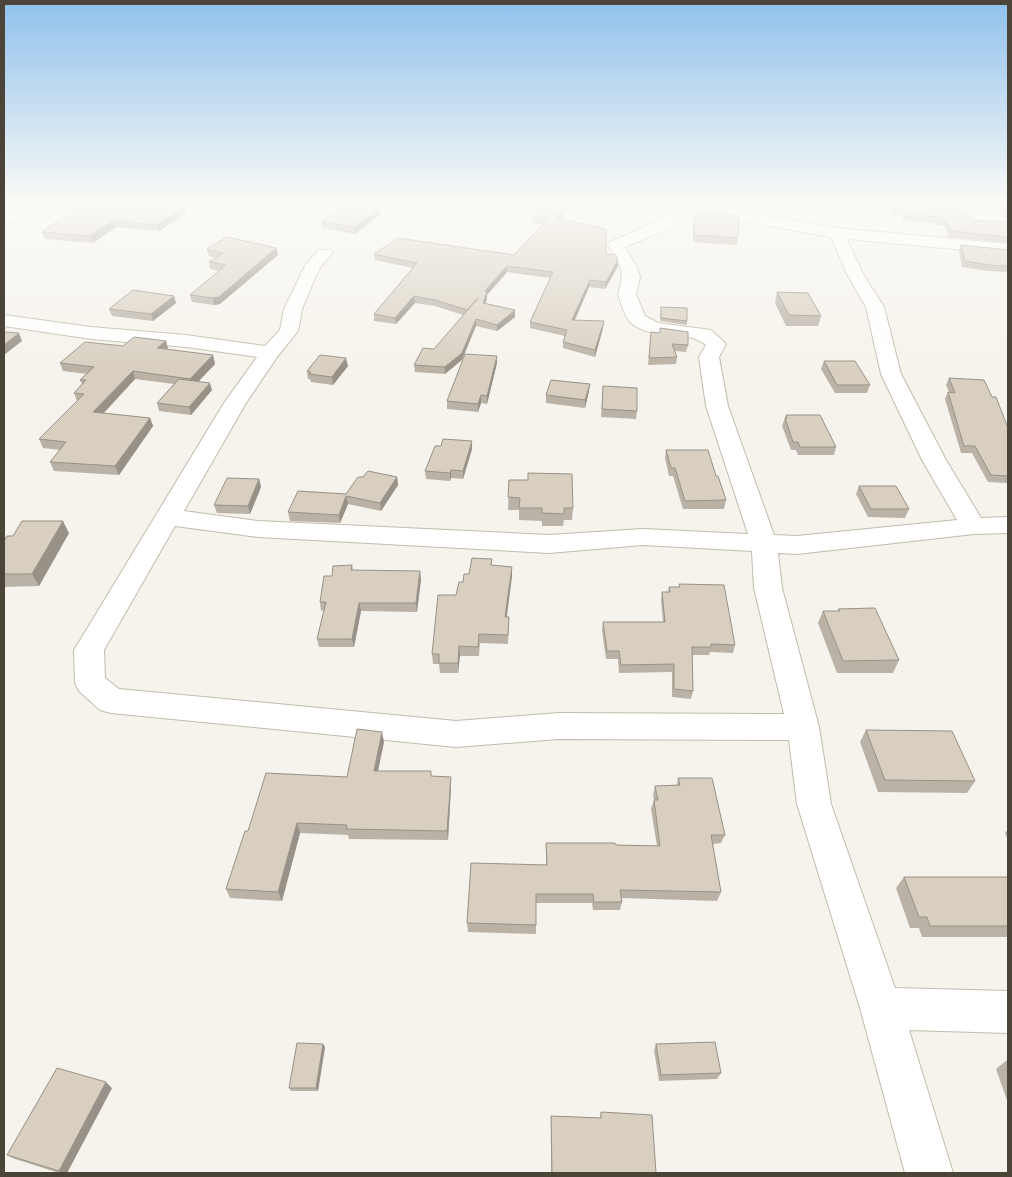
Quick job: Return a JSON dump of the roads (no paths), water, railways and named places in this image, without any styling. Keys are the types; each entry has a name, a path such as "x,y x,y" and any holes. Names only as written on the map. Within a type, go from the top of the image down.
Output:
{"street":[{"path":"319,259 314,264 293,310 290,331 270,352 235,403 89,650 90,683 111,701 456,734 559,726 803,727"},
{"path":"624,259 632,277 627,294 637,318 654,328 704,334 716,344 709,357 717,406 764,542 768,588 803,727 814,804 881,1008 928,1173"},
{"path":"848,259 875,308 891,374 934,460 957,501 974,526"},
{"path":"4,320 28,322 91,333 186,341 270,352"},
{"path":"167,517 258,529 550,544 643,537 797,545 974,526 1008,525"},
{"path":"881,1008 1008,1012"}]}
